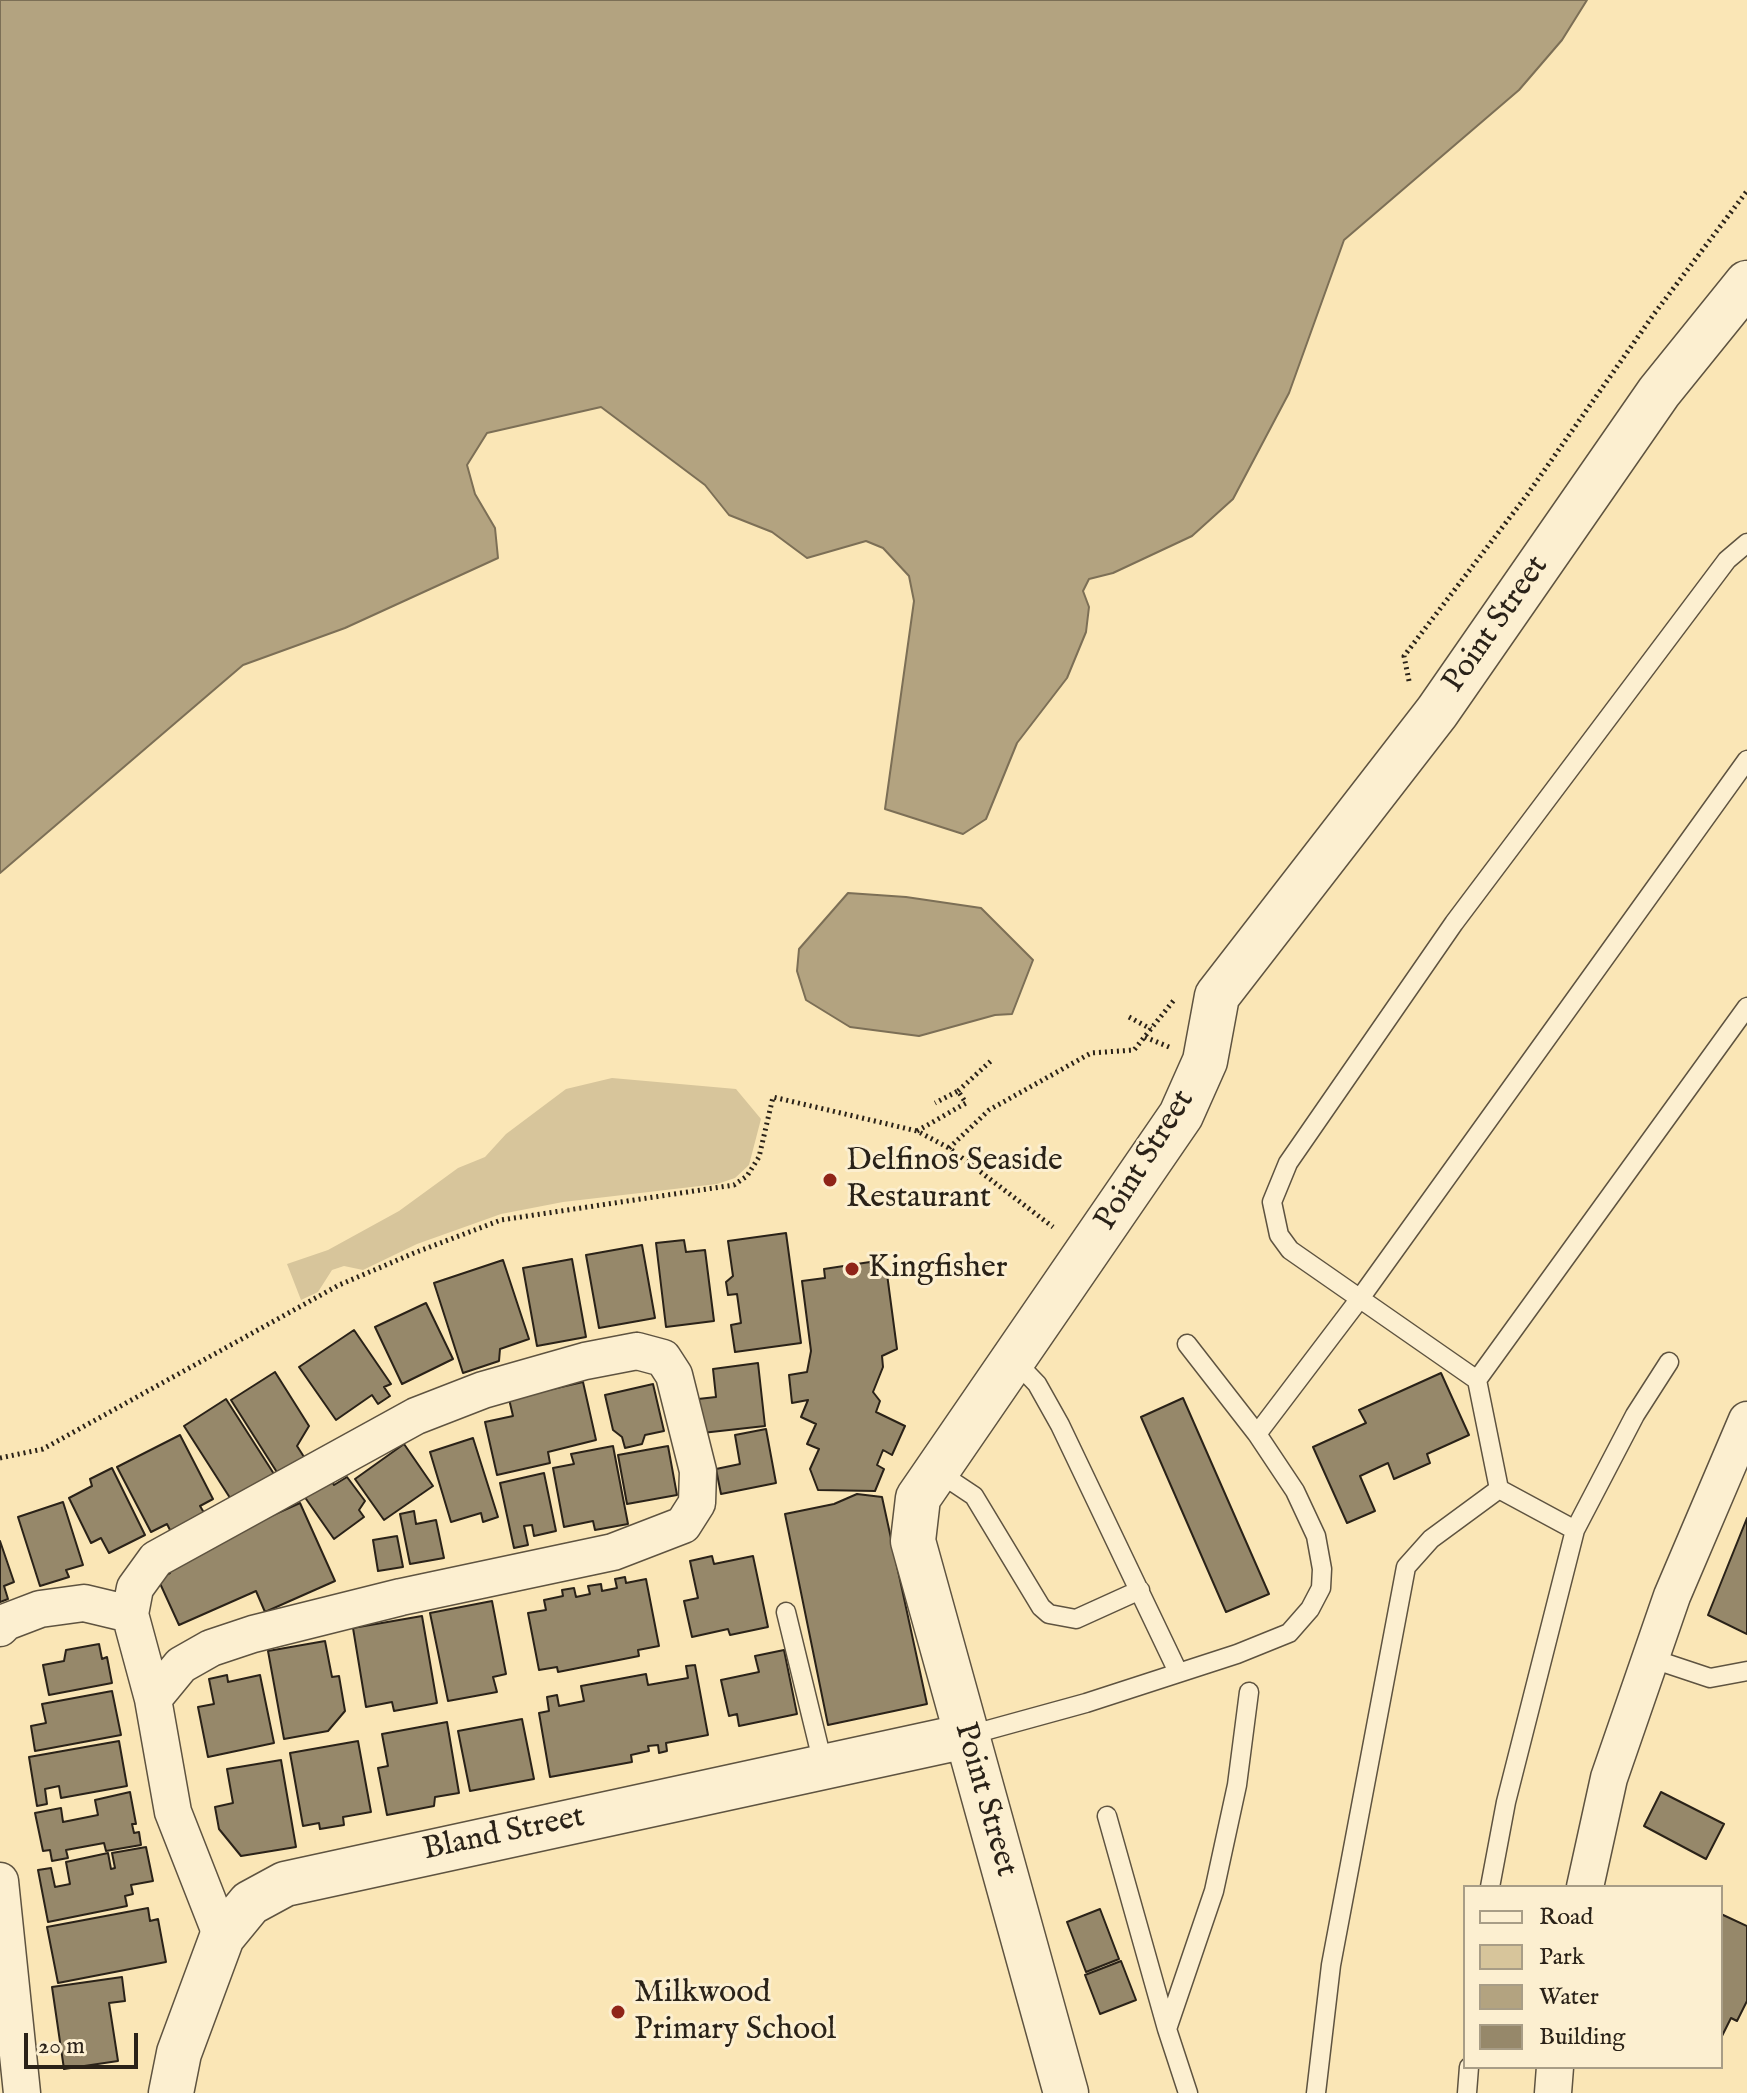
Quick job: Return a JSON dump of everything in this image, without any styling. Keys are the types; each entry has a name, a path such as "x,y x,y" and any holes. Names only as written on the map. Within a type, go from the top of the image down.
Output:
{"street":[{"name":"Point Street","path":"1066,2093 913,1541 918,1498 1181,1115 1205,1061 1217,996 1437,712 1659,392 1747,283"},
{"path":"153,1699 181,1665 211,1648 253,1634 401,1597 613,1552 683,1525 697,1503 698,1471 674,1375 663,1358 637,1351 526,1377 416,1416 156,1559 135,1588 130,1614 153,1699 173,1812 222,1937"},
{"path":"1585,1885 1609,1778 1650,1658 1672,1596 1747,1420"},
{"path":"0,1628 6,1622 40,1609 84,1603 130,1614"},
{"name":"Bland Street","path":"171,2093 179,2053 222,1937 250,1903 285,1884 823,1764 966,1736"},
{"path":"0,1881 22,2093"},
{"path":"1553,2093 1555,2069"}],"lane":[{"path":"1499,1489 1477,1380 1290,1250 1273,1220 1275,1187 1288,1163 1454,923 1727,560 1747,543"},
{"path":"1257,1434 1361,1297 1747,760"},
{"path":"1477,1380 1747,1007"},
{"path":"966,1736 1023,1722 1289,1633 1321,1588 1316,1536 1295,1491 1257,1434 1187,1344"},
{"path":"1014,1360 1037,1384 1060,1425 1178,1672"},
{"path":"1490,1885 1506,1802 1575,1530 1635,1415 1669,1362"},
{"path":"935,1470 974,1496 1041,1607 1049,1614 1076,1619 1140,1590"},
{"path":"1499,1489 1575,1530"},
{"path":"1316,2093 1331,1965 1406,1567 1431,1539 1499,1489"},
{"path":"786,1612 823,1764"},
{"path":"1650,1658 1710,1678 1747,1671"},
{"path":"1167,2029 1214,1891 1237,1785 1249,1692"},
{"path":"1107,1816 1188,2093"},
{"path":"1467,2093 1469,2069"}],"path":[{"path":"1409,683 1404,656 1527,495 1654,314 1747,191"},
{"path":"949,1148 989,1110 1091,1053 1134,1050 1178,994"},
{"path":"1129,1017 1151,1029"},
{"path":"935,1103 958,1091 993,1059"},
{"path":"917,1131 966,1103 958,1091"},
{"path":"0,1458 43,1449 339,1285 501,1220 734,1185 747,1176 759,1157 773,1097 917,1131 949,1148 1053,1227"}],"green space":[{"path":"612,1078 736,1089 761,1119 749,1165 735,1178 717,1184 563,1202 501,1214 417,1244 363,1270 344,1266 332,1270 318,1292 301,1300 287,1264 328,1250 399,1211 458,1168 485,1157 506,1134 566,1089"}],"water":[{"path":"0,0 1587,0 1562,40 1519,90 1344,240 1289,393 1233,499 1192,536 1113,573 1089,579 1083,591 1089,607 1086,632 1067,678 1017,743 986,819 963,834 885,809 914,601 909,576 883,548 866,541 807,558 772,532 729,515 705,485 601,407 487,433 467,465 475,494 495,528 498,558 345,628 243,665 0,873"},
{"path":"848,893 906,897 981,908 1033,960 1012,1014 995,1015 919,1036 850,1027 806,1000 797,971 799,949"}],"building":[{"path":"786,1233 801,1343 735,1352 731,1325 741,1323 737,1294 728,1295 726,1282 733,1276 728,1241"},
{"path":"684,1240 686,1252 705,1250 714,1321 666,1327 656,1243"},
{"path":"642,1245 655,1318 599,1328 586,1255"},
{"path":"572,1259 586,1337 537,1346 523,1268"},
{"path":"503,1260 529,1339 500,1349 499,1361 463,1373 434,1283"},
{"path":"870,1262 872,1276 887,1274 897,1349 882,1356 883,1367 873,1392 880,1401 876,1412 905,1426 892,1455 883,1450 877,1465 884,1469 875,1491 818,1490 810,1469 819,1449 807,1444 816,1424 801,1417 808,1400 792,1403 789,1375 807,1372 811,1351 802,1281 825,1278 824,1269"},
{"path":"426,1303 453,1359 402,1384 375,1327"},
{"path":"354,1330 391,1384 384,1387 390,1396 378,1404 372,1395 336,1420 299,1367"},
{"path":"758,1363 765,1426 702,1433 698,1399 716,1397 713,1369"},
{"path":"275,1372 309,1426 297,1446 306,1460 280,1477 231,1400"},
{"path":"1441,1373 1469,1435 1427,1454 1430,1463 1394,1479 1388,1463 1360,1476 1375,1511 1347,1523 1313,1447 1366,1423 1359,1410"},
{"path":"583,1382 596,1440 548,1452 550,1463 497,1475 485,1422 513,1416 509,1399"},
{"path":"653,1384 664,1431 645,1435 642,1444 625,1448 622,1437 613,1430 605,1395"},
{"path":"1183,1398 1269,1594 1226,1612 1141,1417"},
{"path":"226,1399 274,1474 232,1501 184,1426"},
{"path":"766,1429 776,1483 721,1494 716,1469 740,1464 735,1435"},
{"path":"180,1435 213,1499 200,1506 206,1516 172,1534 167,1524 151,1532 117,1467"},
{"path":"473,1438 498,1517 483,1522 481,1513 451,1522 430,1452"},
{"path":"404,1444 433,1486 384,1520 355,1479"},
{"path":"613,1446 628,1524 595,1530 593,1521 564,1527 553,1468 574,1464 571,1454"},
{"path":"668,1446 677,1495 627,1504 618,1455"},
{"path":"112,1468 145,1535 109,1553 101,1538 91,1543 69,1498 92,1486 90,1479"},
{"path":"544,1473 556,1531 534,1536 532,1525 524,1526 528,1545 514,1548 500,1483"},
{"path":"329,1477 334,1485 347,1477 365,1501 359,1510 364,1517 334,1539 304,1496"},
{"path":"857,1494 882,1497 927,1704 828,1725 785,1514 834,1504"},
{"path":"63,1502 83,1565 66,1570 69,1577 40,1586 18,1517"},
{"path":"300,1503 335,1581 265,1612 256,1591 179,1625 158,1579 170,1573 166,1563"},
{"path":"414,1511 416,1524 436,1520 444,1558 410,1564 400,1514"},
{"path":"1747,1518 1747,1634 1708,1615"},
{"path":"397,1536 403,1567 378,1571 373,1540"},
{"path":"0,1541 14,1582 4,1586 8,1599 0,1602"},
{"path":"712,1556 714,1564 753,1556 768,1627 730,1635 728,1629 692,1637 684,1601 698,1598 690,1561"},
{"path":"625,1577 626,1583 646,1579 659,1646 638,1650 639,1656 558,1672 557,1667 539,1670 528,1613 546,1610 544,1600 563,1596 562,1590 574,1588 576,1597 590,1594 588,1586 601,1584 602,1591 617,1588 615,1579"},
{"path":"492,1601 506,1674 493,1677 497,1692 448,1701 430,1613"},
{"path":"422,1616 437,1703 394,1711 392,1702 366,1707 353,1628"},
{"path":"325,1641 332,1677 339,1676 345,1711 328,1731 284,1739 268,1651"},
{"path":"99,1644 102,1659 107,1657 112,1683 49,1695 43,1665 64,1661 66,1650"},
{"path":"784,1650 797,1714 739,1726 737,1714 729,1716 721,1680 759,1672 755,1656"},
{"path":"695,1665 708,1735 666,1743 667,1751 659,1753 658,1745 648,1746 649,1751 631,1755 632,1762 550,1777 539,1713 549,1711 547,1697 557,1695 559,1706 584,1701 581,1686 646,1674 648,1685 688,1678 686,1666"},
{"path":"227,1675 228,1682 260,1675 274,1743 208,1757 198,1707 214,1704 209,1679"},
{"path":"112,1691 121,1735 35,1751 31,1726 46,1723 42,1704"},
{"path":"522,1719 534,1779 470,1791 458,1731"},
{"path":"447,1722 459,1793 435,1797 434,1806 387,1815 378,1768 388,1766 382,1734"},
{"path":"119,1741 127,1786 61,1798 59,1786 45,1789 47,1804 37,1806 29,1757"},
{"path":"358,1741 371,1812 343,1817 344,1825 320,1829 319,1823 303,1826 290,1753"},
{"path":"281,1760 296,1847 241,1856 219,1829 215,1807 233,1803 227,1769"},
{"path":"130,1792 136,1824 132,1824 134,1833 139,1832 141,1845 106,1851 104,1843 66,1850 68,1858 52,1861 50,1850 43,1851 35,1813 61,1808 63,1822 98,1815 95,1800"},
{"path":"1661,1792 1724,1824 1706,1859 1644,1826"},
{"path":"146,1847 153,1881 131,1885 133,1894 125,1896 127,1906 48,1922 38,1870 51,1868 55,1887 70,1884 66,1862 108,1853 111,1869 115,1868 112,1853"},
{"path":"148,1908 150,1921 158,1919 166,1962 58,1983 47,1927"},
{"path":"1100,1909 1119,1959 1086,1972 1067,1922"},
{"path":"1723,1915 1747,1926 1747,2001 1737,2021 1731,2018 1723,2034"},
{"path":"1121,1961 1136,2000 1100,2014 1085,1975"},
{"path":"122,1977 125,2001 109,2003 118,2061 64,2069 52,1987"}],"place":[{"name":"Delfinos Seaside Restaurant","path":"830,1180"},
{"name":"Kingfisher","path":"852,1269"},
{"name":"Milkwood Primary School","path":"618,2012"}]}
